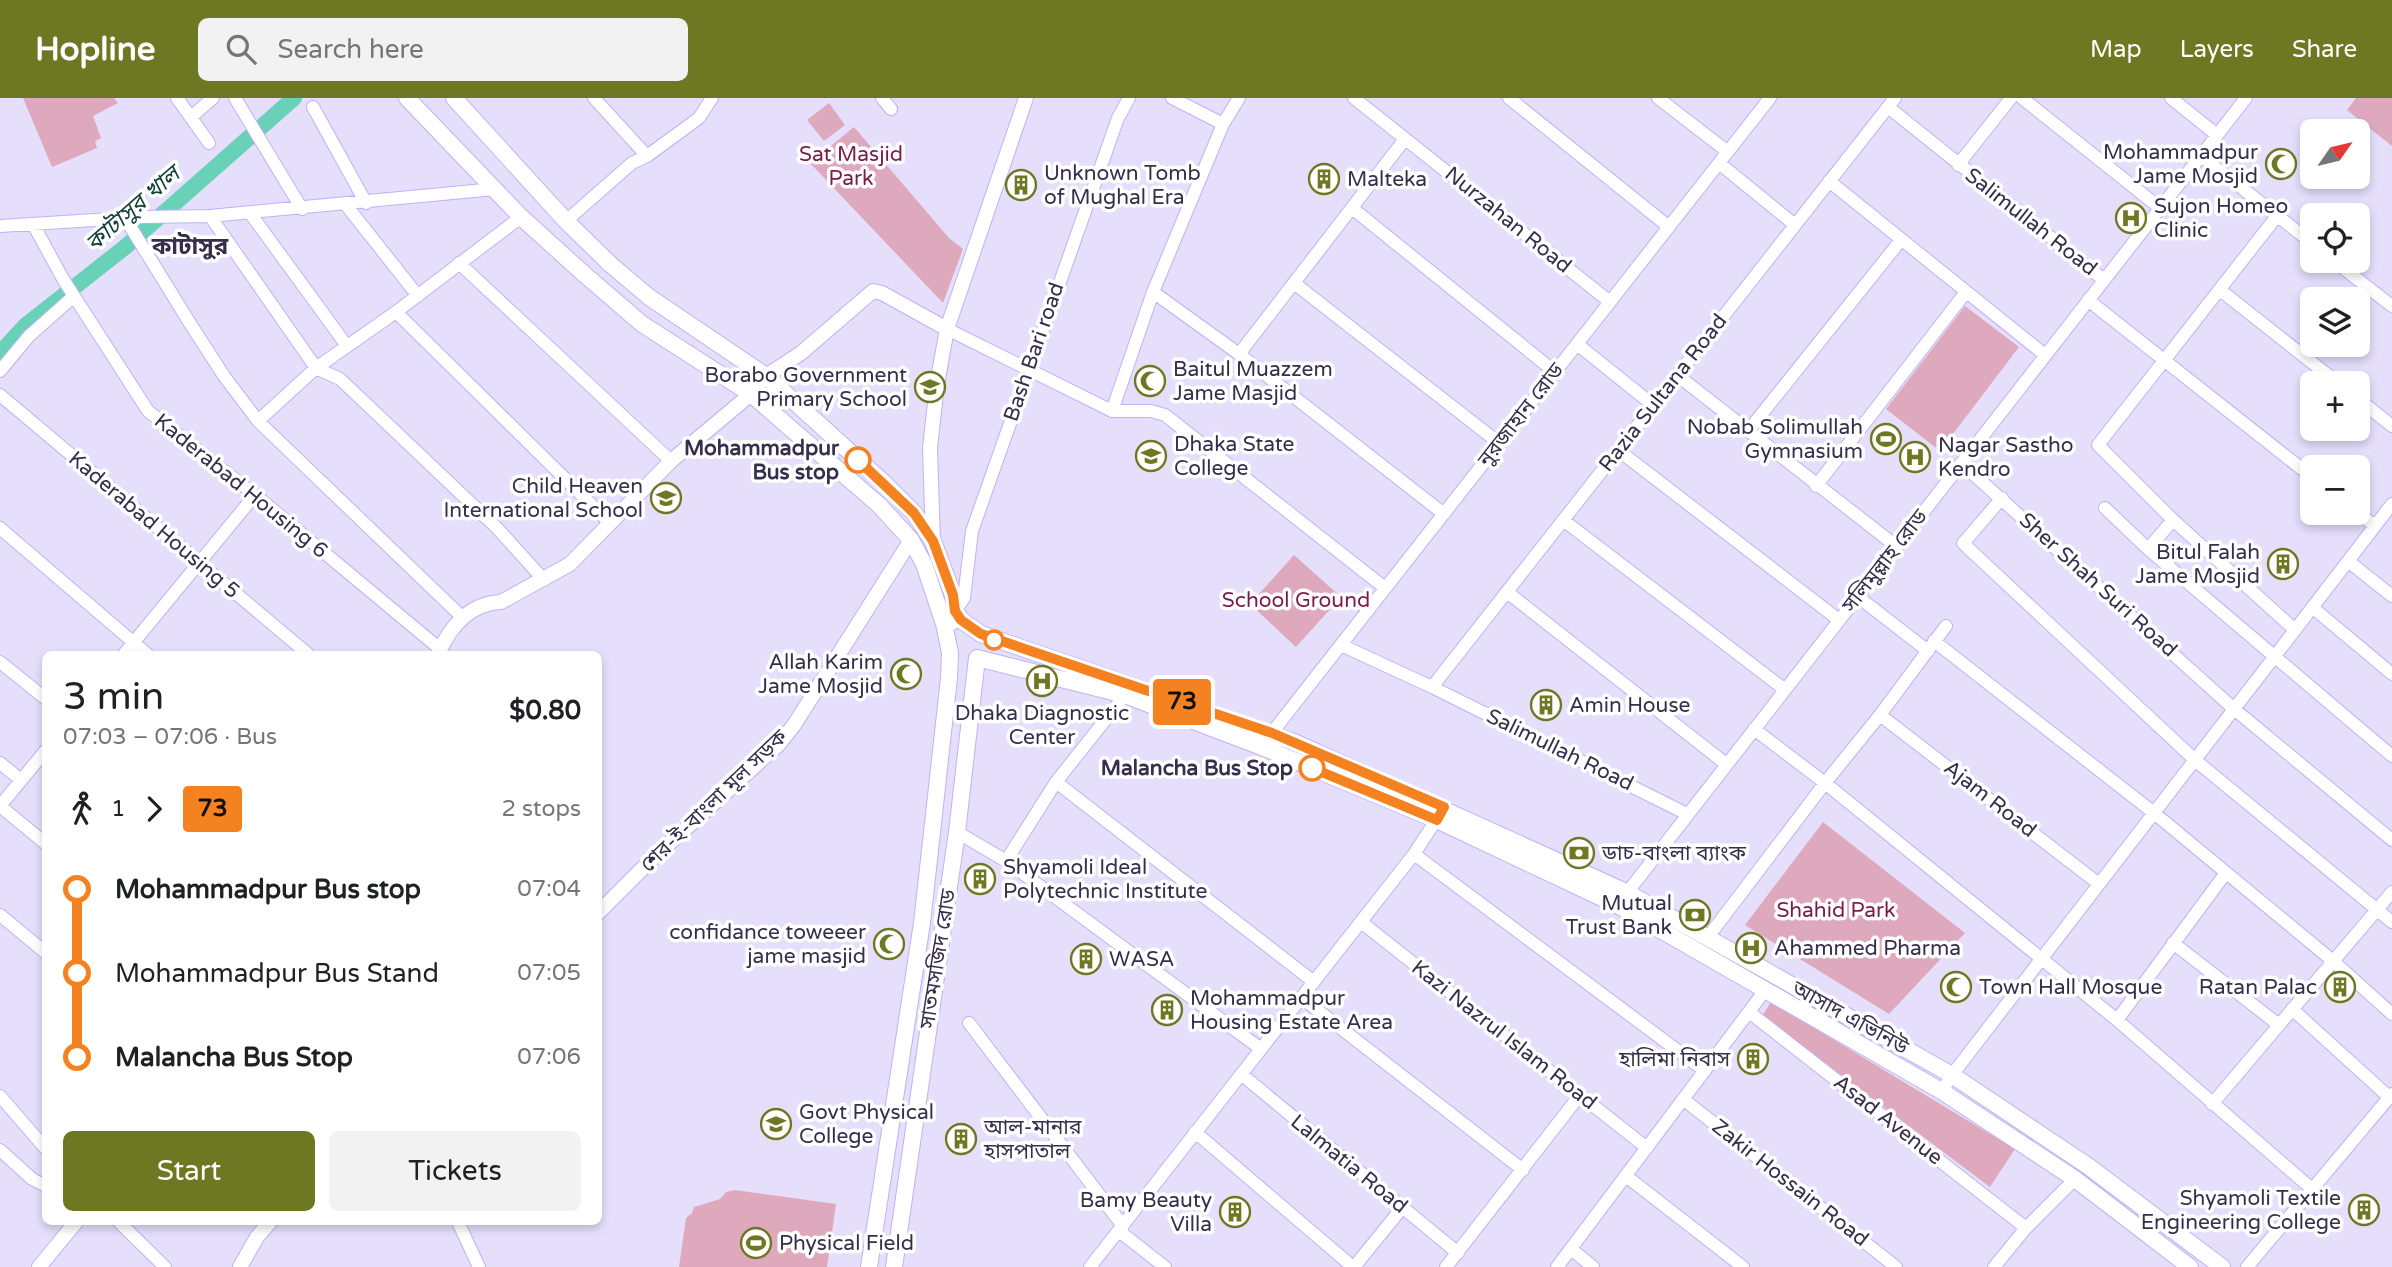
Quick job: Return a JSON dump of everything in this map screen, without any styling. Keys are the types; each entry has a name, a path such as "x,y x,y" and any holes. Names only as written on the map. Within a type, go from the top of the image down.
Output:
{"main road":[{"name":"সাতমসজিদ রোড","path":"407,98 525,221 642,324 751,394 879,505 911,540 923,564 944,624 950,653 949,678 922,923 869,1267"},
{"path":"454,98 566,221 610,264 649,297 766,376 914,513 933,541 953,595 958,615 944,624"},
{"path":"525,221 549,202"},
{"name":"আসাদ এভিনিউ","path":"958,615 981,634 1272,733 1707,937 1952,1075 2088,1166 2222,1267"},
{"name":"সাতমসজিদ রোড","path":"894,1267 957,832 981,634"},
{"name":"আসাদ এভিনিউ","path":"950,653 1125,695 1441,813"},
{"name":"আসাদ এভিনিউ","path":"1623,899 1766,989 1942,1091 2075,1179 2190,1267"}],"street":[{"path":"177,98 209,143"},
{"path":"191,117 214,98"},
{"path":"234,98 302,209"},
{"path":"594,98 647,156"},
{"path":"566,221 632,163 647,156 699,118 712,98"},
{"path":"882,98 891,109"},
{"path":"933,541 930,448 937,384 947,329 1026,98"},
{"name":"Bash Bari road","path":"958,615 964,598 972,531 1118,118 1129,98"},
{"path":"1172,98 1223,124"},
{"path":"1112,411 1153,292 1223,124 1239,98"},
{"name":"Nurzahan Road","path":"1354,98 1610,302"},
{"path":"1509,98 1669,227"},
{"path":"1658,98 1728,152"},
{"name":"নুরজাহান রোড","path":"1262,747 1770,98"},
{"name":"Salimullah Road","path":"1958,165 2011,98"},
{"path":"2022,98 2161,208"},
{"path":"2171,98 2217,135"},
{"name":"সলিমুল্লাহ রোড","path":"1623,899 2246,98"},
{"name":"Salimullah Road","path":"1891,102 1958,165 2104,280"},
{"name":"Razia Sultana Road","path":"1432,687 1891,102"},
{"path":"313,107 366,203"},
{"path":"1239,354 1405,139"},
{"path":"2201,156 2300,234"},
{"path":"1719,163 1795,225"},
{"path":"1829,181 2045,355"},
{"path":"0,226 33,223 128,223 142,217 210,216 302,209 495,189"},
{"path":"346,205 418,296"},
{"path":"1352,208 1555,372"},
{"path":"250,213 346,346"},
{"path":"210,216 316,369 340,379 497,528 544,580"},
{"path":"2277,216 2098,445 2173,520 2295,630"},
{"path":"258,421 346,346 418,296 459,263 525,221"},
{"name":"Kaderabad Housing 6","path":"33,223 63,279 148,411 255,495 438,651"},
{"path":"128,223 224,376 258,421 461,616"},
{"path":"1748,431 1901,240"},
{"path":"459,263 671,461"},
{"path":"2349,273 2392,306"},
{"path":"1294,283 1499,443"},
{"path":"2220,290 2323,371"},
{"path":"440,651 461,616 489,603 501,602 570,564 671,461 751,394 766,376 801,353 873,291 882,293 947,329 1112,411 1151,411 1165,415 1385,588"},
{"path":"1153,292 1239,354 1444,514"},
{"path":"1816,486 1966,292"},
{"path":"0,371 29,336 74,296"},
{"path":"2088,300 2300,468"},
{"path":"396,312 610,523"},
{"path":"1577,344 1653,405"},
{"path":"1677,374 1816,486 1896,546"},
{"name":"Kaderabad Housing 5","path":"0,395 304,651"},
{"path":"2370,408 2392,426"},
{"path":"1618,450 1839,620"},
{"name":"Sher Shah Suri Road","path":"1961,463 2234,709 2392,841"},
{"path":"126,651 255,495"},
{"path":"2002,498 1964,543 2195,760 2392,922"},
{"path":"1942,1091 2392,504"},
{"path":"2105,508 2148,549 2392,756"},
{"path":"1563,520 1784,690"},
{"path":"2148,549 2173,520"},
{"path":"2370,522 2375,526"},
{"path":"0,528 142,651"},
{"name":"শের-ই-বাংলা মূল সড়ক","path":"602,910 652,859 779,744 794,725 911,540"},
{"path":"2348,561 2392,596"},
{"path":"1507,592 1726,764"},
{"path":"1857,596 1931,646 2154,813 2333,961 2392,1014"},
{"path":"2312,607 2392,674"},
{"path":"1707,937 1880,715 1945,626"},
{"name":"Salimullah Road","path":"1341,645 1432,687 1687,814"},
{"path":"0,662 42,696"},
{"path":"1006,860 1056,782 1125,695"},
{"name":"Ajam Road","path":"1880,715 2099,884"},
{"path":"1754,729 2042,958 2312,1189"},
{"path":"42,755 0,806 42,841"},
{"path":"0,763 21,780"},
{"path":"1056,782 1314,982"},
{"path":"1090,1267 1303,998 1414,854 1441,813"},
{"path":"957,832 1006,860 1261,1049"},
{"path":"1414,854 1704,1071"},
{"path":"2117,1020 2225,874"},
{"path":"2212,1104 2392,892"},
{"path":"0,915 42,950"},
{"name":"Kazi Nazrul Islam Road","path":"1361,922 1647,1148"},
{"path":"2173,943 2279,1025"},
{"path":"1557,1267 1766,989"},
{"path":"1303,998 1523,1170"},
{"path":"2247,1267 2391,1095 2292,1009"},
{"name":"Asad Avenue","path":"1749,1012 2026,1228"},
{"path":"969,1023 1121,1228 1165,1267"},
{"name":"Lalmatia Road","path":"1241,1074 1458,1252"},
{"path":"1446,1267 1580,1095"},
{"path":"0,1096 42,1144"},
{"name":"Zakir Hossain Road","path":"1683,1099 1896,1267"},
{"path":"1195,1132 1354,1267 1402,1208"},
{"path":"0,1150 32,1178 42,1183"},
{"path":"1626,1176 1743,1267"},
{"path":"1994,1267 2026,1228 2075,1179"},
{"path":"39,1267 74,1225"},
{"path":"122,1225 165,1267"},
{"path":"240,1267 257,1237 267,1225"},
{"path":"459,1225 479,1267"},
{"path":"1571,1249 1593,1267"}],"green space":[{"path":"23,98 114,98 118,103 93,116 101,138 95,141 97,148 52,167"},
{"path":"2356,98 2392,98 2392,146 2370,128 2370,119 2358,119 2347,110"},
{"path":"829,103 845,125 824,141 807,120"},
{"name":"Sat Masjid Park","path":"854,127 949,238 963,249 943,303 810,163"},
{"path":"1965,306 2019,347 1940,451 1886,409"},
{"name":"School Ground","path":"1294,555 1341,597 1296,647 1250,604"},
{"name":"Shahid Park","path":"1823,822 1965,933 1889,1014 1745,925"},
{"path":"1771,1002 2015,1149 1990,1187 1762,1016"},
{"name":"Physical Field","path":"735,1190 836,1204 827,1267 679,1267 686,1218 694,1207 720,1199 726,1192"}],"waterway":[{"name":"কাটাসুর খাল","path":"0,353 26,325 124,248 294,98"}],"bus line":[{"name":"73","path":"858,460 914,513 933,541 953,595 955,611 961,620 986,637 1272,733 1444,807 1437,820 1312,768"}],"place":[{"name":"Mohammadpur Jame Mosjid","path":"2281,164"},
{"name":"Malteka","path":"1324,179"},
{"name":"Unknown Tomb of Mughal Era","path":"1021,185"},
{"name":"Sujon Homeo Clinic","path":"2131,218"},
{"name":"Baitul Muazzem Jame Masjid","path":"1150,381"},
{"name":"Borabo Government Primary School","path":"930,387"},
{"name":"Nobab Solimullah Gymnasium","path":"1886,439"},
{"name":"Dhaka State College","path":"1151,456"},
{"name":"Nagar Sastho Kendro","path":"1915,457"},
{"name":"Mohammadpur Bus stop","path":"858,460"},
{"name":"Child Heaven International School","path":"666,498"},
{"name":"Bitul Falah Jame Mosjid","path":"2283,564"},
{"name":"Allah Karim Jame Mosjid","path":"906,674"},
{"name":"Dhaka Diagnostic Center","path":"1042,681"},
{"name":"Amin House","path":"1546,705"},
{"name":"Malancha Bus Stop","path":"1312,768"},
{"name":"ডাচ-বাংলা ব্যাংক","path":"1579,853"},
{"name":"Shyamoli Ideal Polytechnic Institute","path":"980,879"},
{"name":"Mutual Trust Bank","path":"1695,915"},
{"name":"confidance toweeer jame masjid","path":"889,944"},
{"name":"Ahammed Pharma","path":"1751,948"},
{"name":"WASA","path":"1086,959"},
{"name":"Town Hall Mosque","path":"1956,987"},
{"name":"Ratan Palac","path":"2340,987"},
{"name":"Mohammadpur Housing Estate Area","path":"1167,1010"},
{"name":"হালিমা নিবাস","path":"1753,1059"},
{"name":"Govt Physical College","path":"776,1124"},
{"name":"আল-মানার হাসপাতাল","path":"961,1139"},
{"name":"Shyamoli Textile Engineering College","path":"2364,1210"},
{"name":"Bamy Beauty Villa","path":"1235,1212"},
{"name":"Physical Field","path":"756,1243"}],"district":[{"name":"কাটাসুর","path":"190,246"}]}
